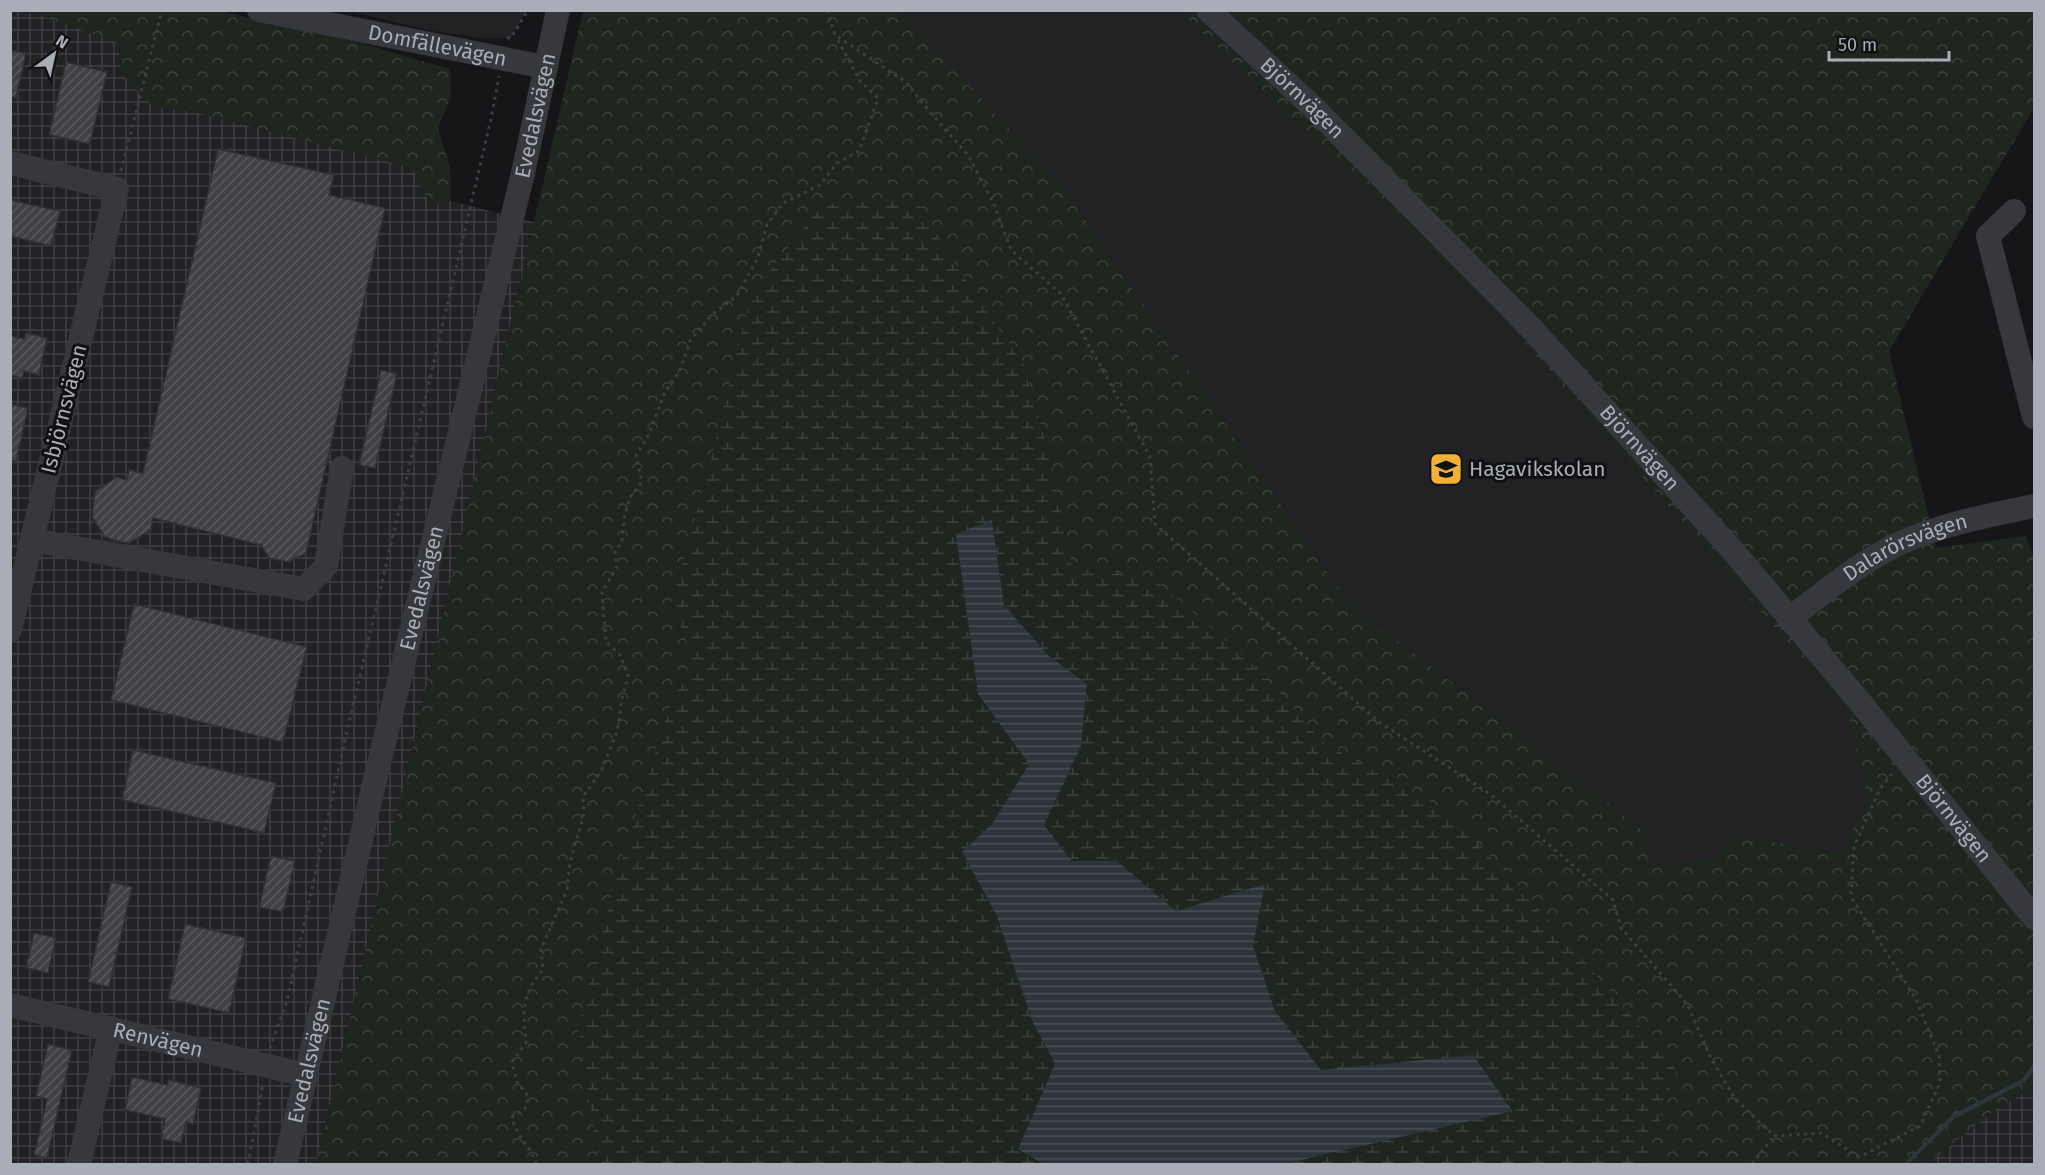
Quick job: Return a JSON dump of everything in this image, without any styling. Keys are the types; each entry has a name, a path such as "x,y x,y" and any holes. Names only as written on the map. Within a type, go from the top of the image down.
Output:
{"street":[{"name":"Domfällevägen","path":"259,10 545,67"},
{"name":"Evedalsvägen","path":"285,1164 523,173 558,10"},
{"name":"Björnvägen","path":"1208,10 1315,109 1531,328 1734,552 1860,702 2034,918"},
{"path":"10,163 117,189"},
{"name":"Isbjörnsvägen","path":"10,630 117,189"},
{"path":"2014,211 1988,236 2034,417"},
{"path":"32,540 304,589 326,566 342,468"},
{"name":"Dalarörsvägen","path":"1789,619 1859,567 1897,545 1941,528 2034,506"},
{"name":"Renvägen","path":"10,1005 306,1075"},
{"path":"79,1164 111,1028"}],"path":[{"path":"117,189 162,10"},
{"path":"536,1164 534,1157 514,1130 512,1117 525,1109 528,1096 517,1082 512,1062 526,1042 523,1010 532,983 543,970 541,949 567,890 570,862 584,814 583,798 601,771 617,732 628,676 620,655 606,642 602,592 617,567 615,552 622,541 624,519 630,497 642,482 636,455 646,439 665,392 679,372 691,339 714,313 737,296 758,257 767,225 782,204 820,184 837,163 859,151 878,98 860,81 835,36 826,10"},
{"path":"835,36 906,82 928,111 968,155 993,202 1011,250 1061,294 1150,457 1155,524 1379,722 1490,794 1613,900 1621,928 1688,1004 1710,1056 1735,1099 1774,1136 1822,1133 1858,1157 1920,1126 1940,1083 1939,1056 1916,999 1851,897 1854,847 1880,789 1894,770 1906,760"},
{"path":"248,1164 272,1041 287,1001 348,727 491,119 502,60"},
{"path":"1752,1164 1774,1136"}],"shaded area":[{"path":"526,10 511,38 482,38 432,31 349,11"},
{"path":"10,11 36,13 119,43 121,73 154,107 195,112 413,168 423,192 432,204 451,201 534,222 316,1164 11,1164"},
{"name":"Hagavikskolan","path":"901,11 1180,11 1518,335 1847,710 1867,796 1841,854 1734,835 1713,861 1647,862 1644,831 1348,602 1062,186"},
{"path":"992,520 1004,605 1049,656 1087,684 1081,746 1044,825 1072,861 1117,861 1176,911 1265,884 1253,946 1275,1011 1321,1070 1473,1055 1513,1111 1284,1164 1043,1164 1018,1149 1055,1064 1033,1023 996,914 962,852 992,824 1029,764 978,694 956,534"},
{"path":"2034,1087 2034,1164 1927,1164 1995,1110"}],"green space":[{"path":"26,11 220,11 359,43 450,69 451,96 438,128 450,167 451,201 432,204 423,192 413,168 195,112 154,107 121,73 119,43"},
{"path":"583,11 901,11 1062,186 1348,602 1644,831 1648,862 1713,861 1734,835 1841,854 1867,796 1847,710 1518,335 1180,11 2034,11 2034,108 1889,351 1936,548 2026,536 2034,559 2034,1087 1995,1110 1927,1164 1645,1164 1675,1070 1455,817 1323,742 1250,662 1151,576 1072,568 1054,472 1024,365 973,292 709,468 671,604 693,655 664,724 612,892 578,1027 599,1164 316,1164"},
{"path":"915,199 973,292 1024,365 1054,472 1072,568 1151,576 1250,662 1323,742 1455,817 1574,949 1676,1070 1645,1164 1284,1164 1513,1110 1473,1055 1321,1070 1275,1011 1253,946 1265,884 1176,911 1117,861 1072,861 1044,825 1081,746 1087,684 1049,656 1004,605 992,520 978,694 1029,764 992,824 962,852 996,914 1033,1023 1055,1065 1018,1148 1043,1164 599,1164 578,1027 612,892 664,724 693,655 671,604 709,468 750,297 822,204"}],"building":[{"path":"10,50 26,53 16,98 10,97"},
{"path":"66,62 107,72 90,144 49,135"},
{"path":"218,149 334,175 329,195 385,208 306,553 288,562 269,558 261,545 153,518 151,530 129,543 121,542 105,537 92,517 95,491 117,477 127,480 129,470 143,473"},
{"path":"10,200 60,211 51,246 10,236"},
{"path":"26,333 47,338 39,375 24,371 22,378 10,375 10,336 24,339"},
{"path":"381,370 397,374 375,468 359,465"},
{"path":"10,404 28,408 16,461 10,461"},
{"path":"134,604 307,647 283,742 111,700"},
{"path":"133,750 276,783 264,833 122,800"},
{"path":"271,856 295,861 283,912 259,907"},
{"path":"111,882 132,887 109,987 88,982"},
{"path":"185,924 246,938 229,1013 168,999"},
{"path":"34,933 56,938 48,973 26,968"},
{"path":"48,1044 72,1050 47,1158 34,1155 47,1099 36,1096"},
{"path":"132,1077 167,1085 169,1080 201,1088 193,1124 186,1122 181,1143 161,1139 165,1119 125,1110"}],"waterway":[{"path":"1906,1164 1953,1117 2023,1081 2034,1067"}],"place":[{"name":"Hagavikskolan","path":"1446,469"}]}
